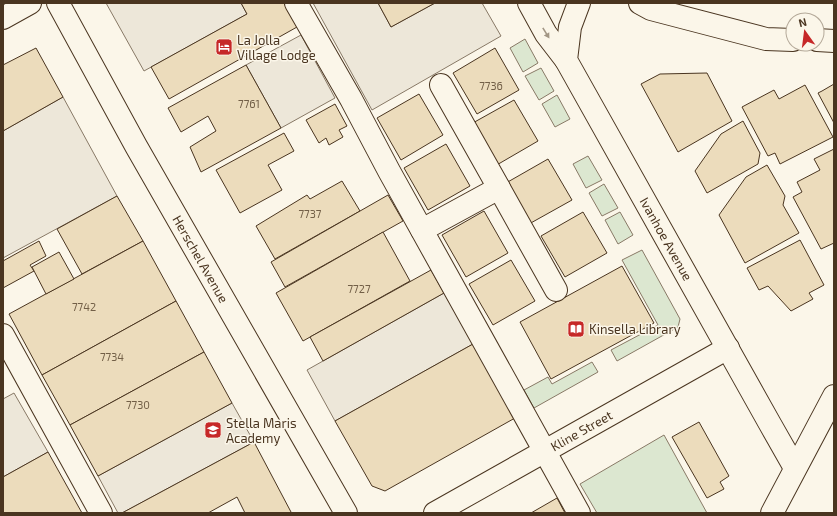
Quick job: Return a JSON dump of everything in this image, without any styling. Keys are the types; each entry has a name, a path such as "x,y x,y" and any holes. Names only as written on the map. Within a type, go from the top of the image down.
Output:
{"street":[{"path":"3,18 30,3"},
{"name":"Herschel Avenue","path":"58,3 136,146 346,513"},
{"path":"296,3 351,99 389,171 579,513"},
{"name":"Ivanhoe Avenue","path":"529,3 546,34 566,60 796,468"},
{"path":"566,60 570,27 579,3"},
{"path":"640,3 651,9 766,39 785,40"},
{"path":"441,86 556,290"},
{"path":"422,230 499,188"},
{"path":"3,335 101,513"},
{"name":"Kline Street","path":"435,513 728,348"},
{"path":"772,513 834,396"}],"green space":[{"path":"525,39 538,63 523,72 510,48"},
{"path":"541,68 554,91 539,100 525,76"},
{"path":"557,95 570,119 555,127 542,104"},
{"path":"588,156 602,180 586,188 573,164"},
{"path":"604,184 618,208 602,216 589,193"},
{"path":"620,212 633,235 618,244 605,220"},
{"path":"642,250 680,319 678,327 617,361 611,350 658,325 622,260"},
{"path":"592,362 598,372 534,408 524,390 548,377 552,384"},
{"path":"664,435 707,513 597,513 580,484"}],"shaded area":[{"path":"106,3 241,3 247,14 144,71"},
{"path":"313,3 378,3 391,27 435,3 482,3 501,36 372,110"},
{"path":"301,35 335,98 281,128 246,65"},
{"path":"63,97 117,196 3,258 3,131"},
{"path":"444,293 473,344 335,421 307,370"},
{"path":"14,393 48,452 3,477 3,399"},
{"path":"232,403 254,442 122,513 118,513 98,476"}],"building":[{"name":"La Jolla Village Lodge","path":"241,3 284,3 297,27 169,99 151,67 247,14"},
{"path":"378,3 435,3 391,27"},
{"path":"36,48 63,97 3,131 3,65"},
{"path":"495,48 519,90 477,114 453,73"},
{"path":"246,65 281,128 201,172 190,147 216,131 208,116 181,132 168,108"},
{"path":"707,73 732,121 678,152 641,84 660,74"},
{"path":"834,84 834,123 818,93"},
{"path":"805,85 833,137 780,164 775,153 768,156 742,107 774,90 779,99"},
{"path":"419,94 443,135 401,160 377,118"},
{"path":"514,100 538,141 495,166 471,124"},
{"path":"335,104 347,126 339,130 343,137 329,145 326,138 319,143 306,120"},
{"path":"743,121 760,153 758,164 707,193 695,171 721,134"},
{"path":"284,133 294,151 268,165 282,190 240,213 216,170"},
{"path":"446,144 470,186 428,210 404,168"},
{"path":"834,149 834,243 821,249 793,197 802,192 797,182 820,170 814,159"},
{"path":"548,159 572,200 529,224 506,183"},
{"path":"767,165 785,196 783,205 799,233 745,263 719,215 746,177"},
{"path":"342,181 360,211 275,259 256,226 307,195 310,199"},
{"path":"388,195 403,221 285,287 271,262"},
{"path":"117,196 143,241 82,274 57,229"},
{"path":"484,211 508,253 466,277 442,235"},
{"path":"583,212 607,253 565,277 541,236"},
{"path":"383,232 410,281 303,341 276,293"},
{"path":"800,240 824,285 809,293 813,299 791,311 768,286 759,290 747,268"},
{"path":"39,241 46,256 30,265 34,271 3,288 3,261"},
{"path":"143,241 176,301 42,375 9,314"},
{"path":"59,252 74,279 46,294 32,267"},
{"path":"511,260 535,301 493,325 469,284"},
{"path":"622,266 654,323 551,379 520,322"},
{"path":"431,270 444,293 323,361 310,337"},
{"path":"176,301 204,352 70,425 42,375"},
{"path":"473,344 515,418 385,491 372,486 335,421"},
{"path":"204,352 232,403 98,476 70,425"},
{"path":"699,422 729,476 720,482 724,489 707,498 672,437"},
{"path":"254,442 291,512 290,513 245,513 237,497 208,513 122,513"},
{"path":"48,452 82,513 3,513 3,477"},
{"path":"557,498 565,513 531,513"}],"place":[{"name":"La Jolla Village Lodge","path":"224,47"},
{"name":"Kinsella Library","path":"576,329"},
{"name":"Stella Maris Academy","path":"213,430"}]}
